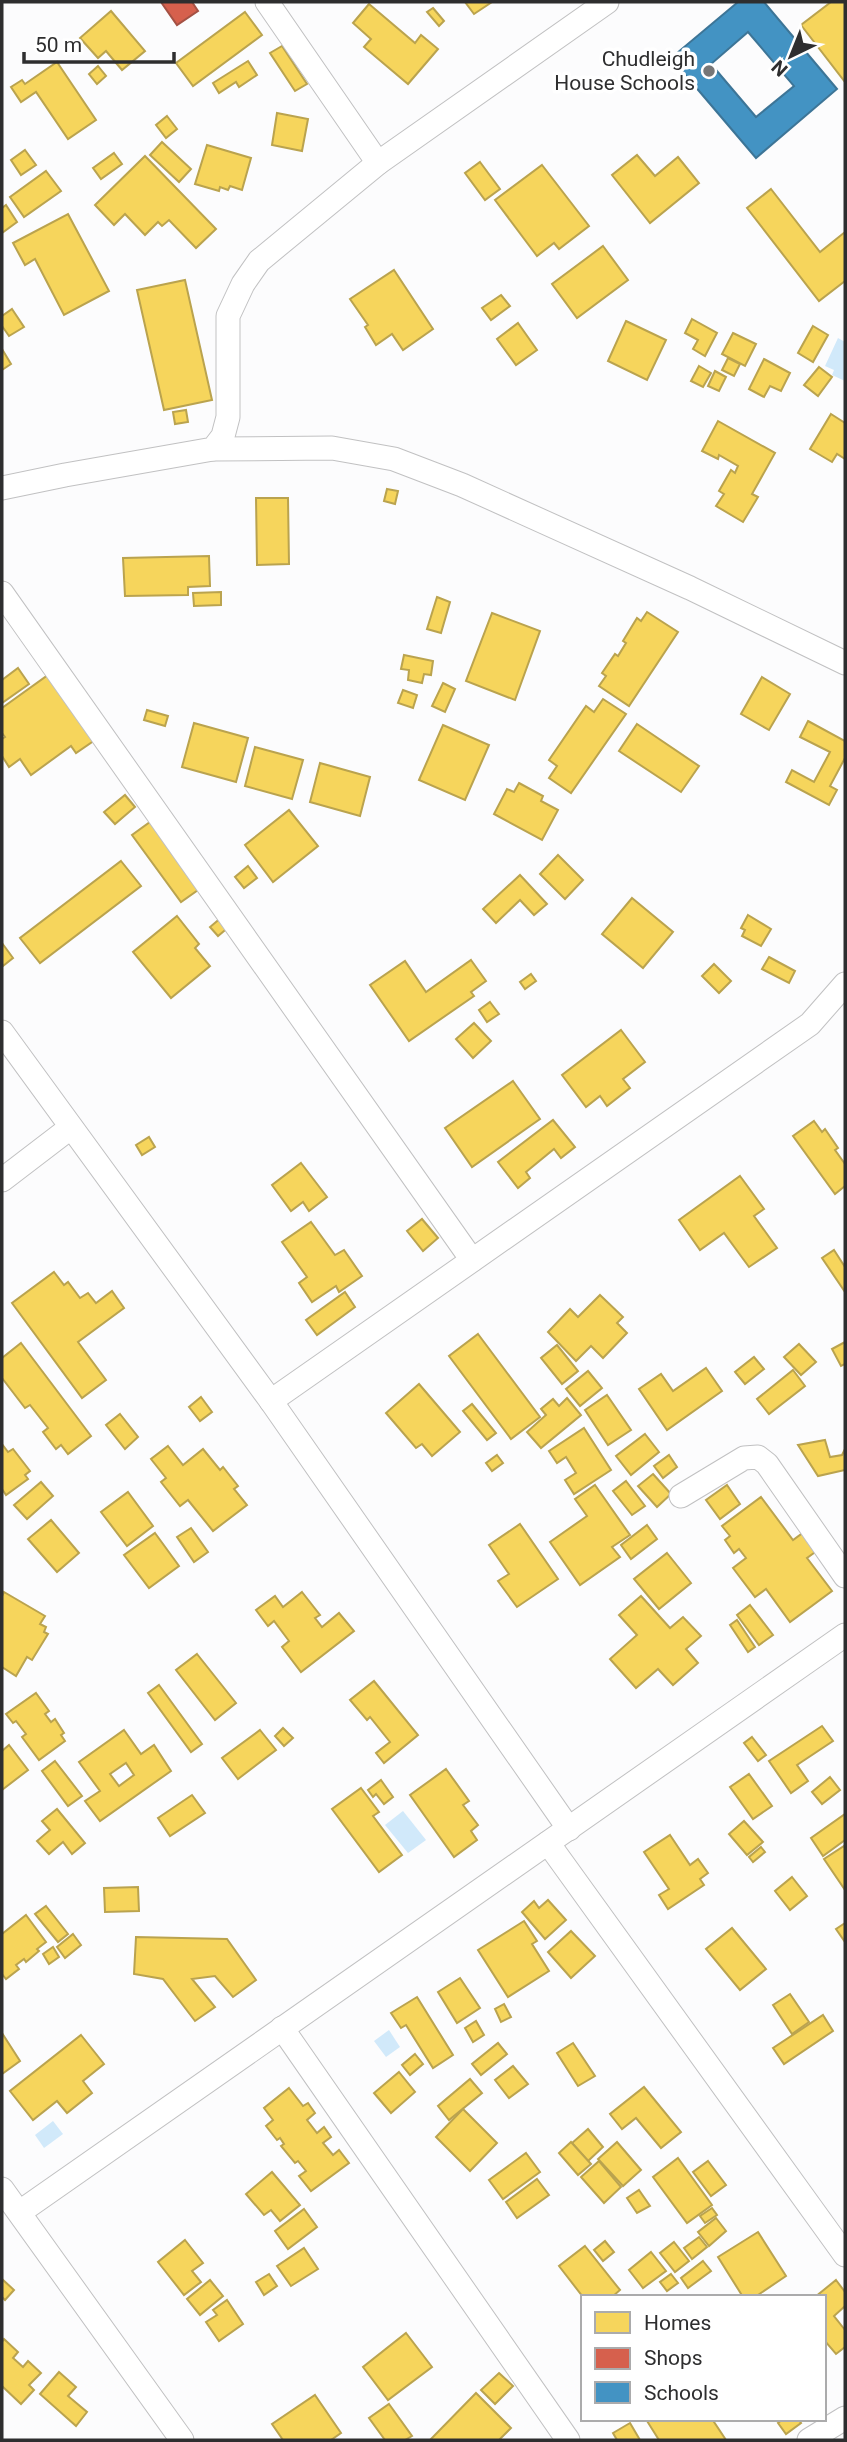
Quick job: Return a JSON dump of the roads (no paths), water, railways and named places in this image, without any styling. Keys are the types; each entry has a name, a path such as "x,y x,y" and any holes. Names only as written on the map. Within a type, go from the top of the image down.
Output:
{"street":[{"path":"267,2 378,163"},
{"path":"213,449 223,436 228,417 228,316 243,284 259,261 378,163 607,2"},
{"path":"2,488 65,474 213,449 332,448 394,459 500,502 690,588 845,663"},
{"path":"2,593 472,1260"},
{"path":"271,1401 810,1024 845,984"},
{"path":"2,1032 271,1401 569,1829"},
{"path":"2,1180 70,1128"},
{"path":"681,1496 744,1458 758,1457 767,1464 845,1576"},
{"path":"20,2213 548,1843 842,1644"},
{"path":"548,1843 845,2255"},
{"path":"282,2028 568,2440"},
{"path":"2,2189 182,2440"},
{"path":"809,2440 845,2418"}],"water":[{"path":"838,338 845,342 845,381 832,375 834,370 825,366"},
{"path":"403,1811 426,1840 408,1853 385,1825"},
{"path":"389,2030 400,2047 386,2057 374,2041"},
{"path":"53,2121 63,2134 44,2148 35,2135"}],"place":[{"name":"Chudleigh House Schools","path":"709,71"}]}
